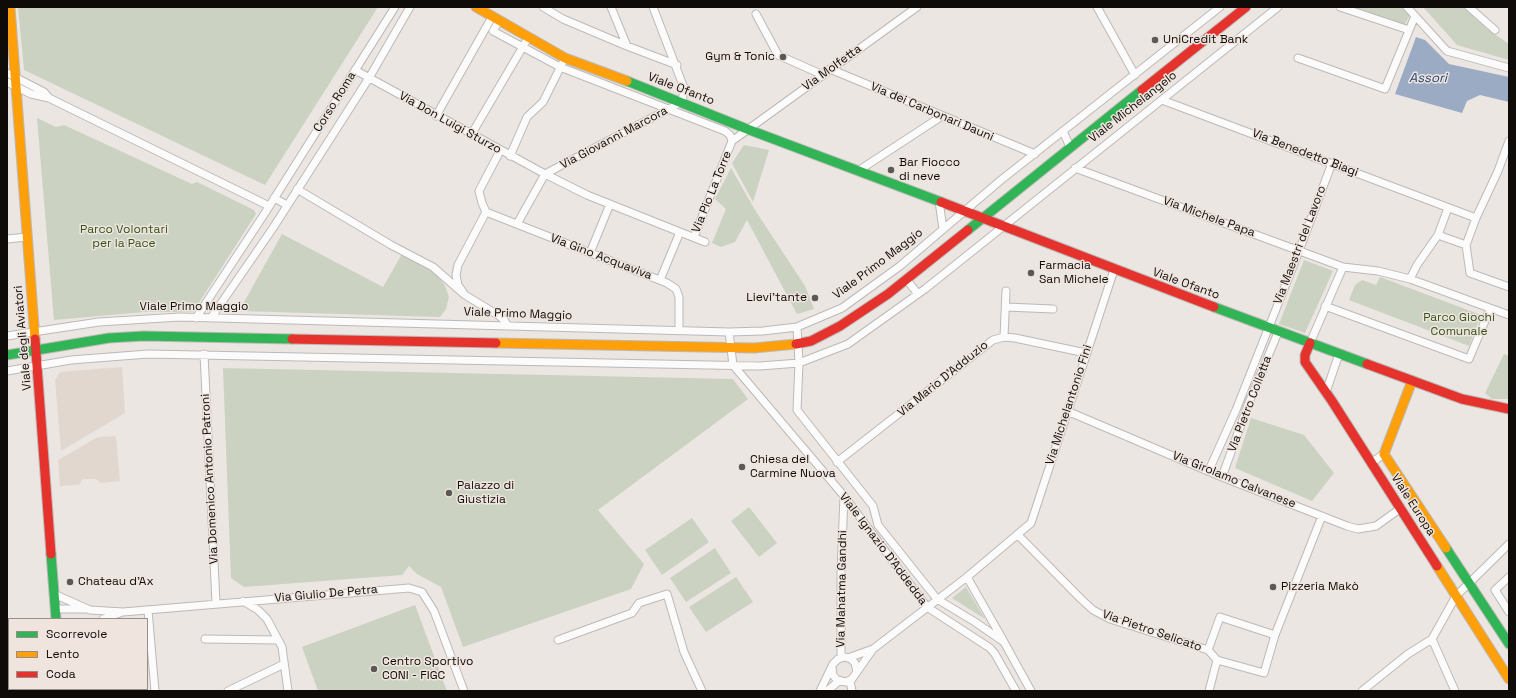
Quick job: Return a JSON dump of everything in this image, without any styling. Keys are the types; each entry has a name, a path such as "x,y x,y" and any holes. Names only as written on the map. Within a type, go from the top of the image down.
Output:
{"street":[{"name":"Viale degli Aviatori","path":"10,7 11,79 27,237 56,618"},
{"name":"Corso Roma","path":"196,318 395,7"},
{"name":"Corso Roma","path":"212,318 278,220 369,78 410,7"},
{"name":"Viale Ofanto","path":"476,7 528,38 562,62 668,109 725,131 730,135 732,141"},
{"path":"543,7 563,19 677,65"},
{"path":"611,7 627,46"},
{"path":"653,7 677,65 684,88 682,102"},
{"name":"Via Molfetta","path":"747,129 917,7"},
{"path":"1097,7 1135,75"},
{"name":"Viale Michelangelo","path":"963,211 1220,7"},
{"name":"Viale Michelangelo","path":"982,218 1246,7"},
{"name":"Viale Michelangelo","path":"1002,226 1278,7"},
{"path":"1340,7 1409,30"},
{"path":"1407,7 1447,51 1509,68"},
{"path":"1469,7 1495,30"},
{"path":"756,14 778,55 823,75"},
{"path":"1298,58 1385,89 1415,16"},
{"path":"436,116 496,19"},
{"name":"Viale Ofanto","path":"496,19 494,31 523,47 562,62 682,102 747,129 939,201 1114,270 1279,330 1412,381 1462,399 1509,409"},
{"path":"472,135 528,38"},
{"path":"510,156 527,118 543,102 562,62"},
{"name":"Via dei Carbonari Dauni","path":"830,69 1034,154"},
{"name":"Via Don Luigi Sturzo","path":"355,70 436,116 545,174 610,204 705,242"},
{"path":"11,79 44,92 49,98 267,209 278,220"},
{"name":"Via Benedetto Biagi","path":"1162,100 1476,218"},
{"name":"Via Giovanni Marcora","path":"545,174 682,102"},
{"path":"858,171 942,116"},
{"name":"Via Pio La Torre","path":"694,237 732,141 747,129"},
{"path":"1063,131 1070,147"},
{"path":"1508,146 1476,218 1466,245 1470,273 1509,287"},
{"path":"465,294 458,285 456,275 458,266 486,212 479,191 500,151"},
{"name":"Via Maestri del Lavoro","path":"1268,327 1299,251 1332,163"},
{"name":"Via Michele Papa","path":"1075,168 1343,267 1378,271 1410,279 1509,315"},
{"path":"517,224 545,174"},
{"path":"297,189 391,245 433,267 465,294 498,315 508,326"},
{"path":"274,198 287,205"},
{"path":"939,201 943,229"},
{"path":"590,253 610,204"},
{"path":"1410,279 1417,265 1438,235 1448,208"},
{"name":"Viale Primo Maggio","path":"7,336 99,322 155,318 212,318 730,332 763,331 797,327 842,308 900,266 963,211"},
{"name":"Via Gino Acquaviva","path":"486,212 660,280 676,289 679,297 679,331"},
{"path":"7,355 109,338 144,336 732,348 777,347 811,341 840,326 906,279 982,218"},
{"path":"7,371 102,356 148,354 760,366 799,363 848,344 918,294 1002,226"},
{"path":"660,280 680,232"},
{"path":"1438,235 1466,245"},
{"path":"7,239 27,237"},
{"path":"1310,343 1343,267"},
{"name":"Via Michelantonio Fini","path":"873,649 967,577 1031,523 1114,270"},
{"path":"906,279 918,294"},
{"path":"1004,337 1006,291"},
{"path":"1325,306 1469,359 1490,309"},
{"path":"1006,307 1053,308"},
{"name":"Viale Ignazio D'Addedda","path":"797,327 799,363 797,410 873,506 878,525 937,599 1004,642 1031,691"},
{"name":"Via Pietro Colletta","path":"1209,470 1236,410 1268,327"},
{"name":"Via Pietro Colletta","path":"1222,477 1248,405 1279,330"},
{"path":"730,332 733,365"},
{"name":"Via Mario D'Adduzio","path":"838,462 983,346 993,340 1004,337 1078,350 1086,353"},
{"name":"Viale Europa","path":"1310,343 1305,355 1305,362 1401,508 1509,679"},
{"name":"Via Domenico Antonio Patroni","path":"204,354 216,603"},
{"path":"1326,392 1339,354"},
{"name":"Viale Ignazio D'Addedda","path":"733,365 844,496 927,607 990,648 1016,691"},
{"path":"1371,462 1384,454 1412,381"},
{"name":"Via Girolamo Calvanese","path":"1067,411 1209,470 1222,477 1358,529 1376,526 1401,508"},
{"name":"Viale Europa","path":"1384,454 1509,644"},
{"name":"Via Mahatma Gandhi","path":"844,496 841,572 845,657"},
{"path":"1209,691 1217,660 1264,673 1275,635 1322,516"},
{"name":"Via Pietro Selicato","path":"1018,535 1093,610 1110,619 1208,650 1217,660"},
{"path":"1362,691 1408,654 1432,639 1456,596 1470,584 1509,544"},
{"path":"967,577 1004,642"},
{"path":"1509,577 1495,590 1509,612"},
{"name":"Via Giulio De Petra","path":"123,612 408,588 422,592 434,611 464,691"},
{"path":"54,594 90,610"},
{"path":"558,640 632,613 639,603 667,594 684,652 702,691"},
{"path":"243,601 258,610 267,619 282,646 288,691"},
{"path":"55,609 123,612"},
{"path":"148,610 156,691"},
{"path":"106,618 123,612"},
{"path":"1208,650 1220,617 1275,635"},
{"path":"205,638 278,640"},
{"path":"1432,639 1455,691"},
{"path":"820,691 835,660 873,649"},
{"path":"852,691 850,681 873,649"},
{"path":"845,657 855,663 857,672"},
{"path":"228,690 284,664"},
{"path":"832,668 833,675 839,681"},
{"path":"827,691 839,681 850,681"}],"shaded area":[{"path":"122,367 125,413 61,451 55,380 60,372"},
{"path":"116,436 120,481 101,483 96,479 83,479 79,485 60,486 58,460 98,437"}],"green space":[{"path":"18,7 378,7 265,185 24,70"},
{"path":"1351,7 1403,7 1410,15 1404,26"},
{"path":"1423,7 1463,7 1487,29 1509,44 1509,60 1457,45"},
{"name":"Parco Volontari per la Pace","path":"37,118 56,127 64,125 192,184 197,182 254,210 256,214 193,312 144,312 54,320"},
{"path":"744,145 769,150 753,202 732,163"},
{"path":"731,168 755,210 805,286 814,309 797,314 747,220 735,242 721,247 712,243 726,209 715,199"},
{"path":"282,234 383,287 402,254 436,273 445,286 449,297 446,309 440,317 239,311"},
{"path":"1304,260 1333,271 1305,333 1279,324"},
{"name":"Parco Giochi Comunale","path":"1380,277 1481,315 1469,346 1349,300 1355,285 1362,280 1376,285"},
{"path":"1504,354 1509,356 1509,399 1492,399 1485,393"},
{"path":"223,368 733,379 748,399 598,510 644,564 631,589 463,647 441,587 417,574 409,566 402,575 244,587 231,578"},
{"path":"1251,418 1304,435 1334,473 1312,501 1235,468"},
{"path":"749,507 777,543 759,557 731,521"},
{"path":"692,518 709,542 662,575 645,550"},
{"path":"715,548 731,573 686,602 670,578"},
{"path":"736,577 753,602 706,632 689,607"},
{"path":"966,587 985,619 952,598"},
{"name":"Centro Sportivo CONI - FIGC","path":"415,605 447,691 318,691 302,647"}],"water":[{"name":"Assori","path":"1416,37 1425,40 1449,64 1509,77 1509,102 1480,95 1467,101 1462,113 1395,94"}],"traffic: fast":[{"path":"627,81 747,129 941,202"},
{"path":"968,230 1142,90"},
{"path":"1214,307 1367,364"},
{"path":"7,355 109,338 144,336 292,339"},
{"path":"1446,548 1509,644"},
{"path":"51,554 56,618"}],"traffic: slow":[{"path":"10,7 35,339"},
{"path":"476,7 565,58 627,81"},
{"path":"496,343 754,348 796,344"},
{"path":"1412,381 1384,454 1446,548"},
{"path":"1437,566 1509,679"}],"traffic: jam":[{"path":"1142,90 1246,7"},
{"path":"941,202 1214,307"},
{"path":"796,344 811,341 840,326 888,294 968,230"},
{"path":"35,339 51,554"},
{"path":"292,339 496,343"},
{"path":"1310,343 1305,355 1305,362 1332,401 1437,566"},
{"path":"1367,364 1462,399 1509,409"}],"place":[{"name":"UniCredit Bank","path":"1155,40"},
{"name":"Gym & Tonic","path":"783,57"},
{"name":"Bar Fiocco di neve","path":"891,170"},
{"name":"Farmacia San Michele","path":"1031,273"},
{"name":"Lievi'tante","path":"815,298"},
{"name":"Chiesa del Carmine Nuova","path":"742,467"},
{"name":"Palazzo di Giustizia","path":"449,493"},
{"name":"Chateau d'Ax","path":"70,582"},
{"name":"Pizzeria Makò","path":"1273,587"},
{"name":"Centro Sportivo CONI - FIGC","path":"374,669"}]}
